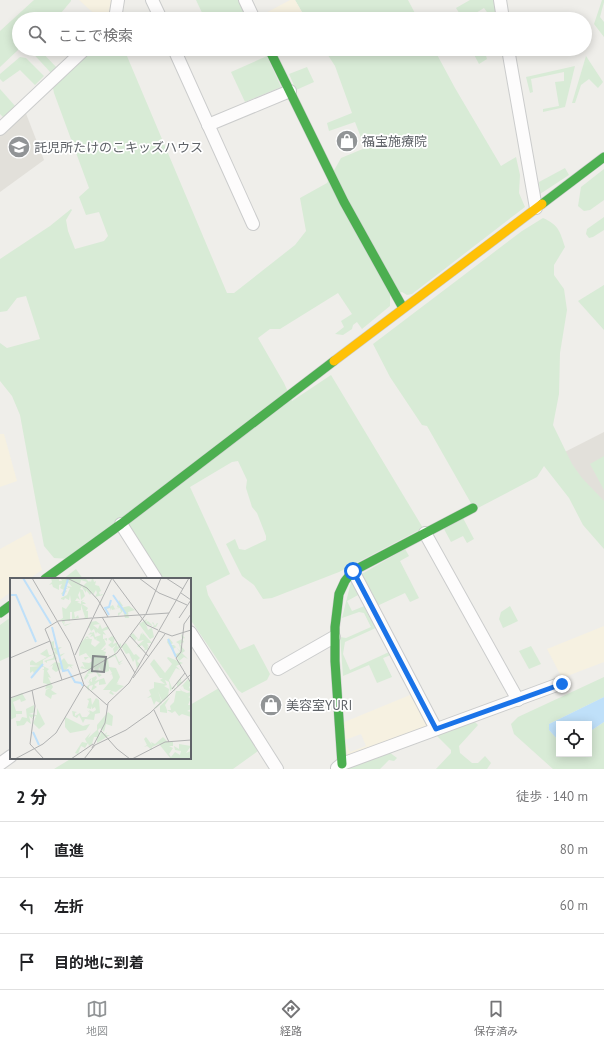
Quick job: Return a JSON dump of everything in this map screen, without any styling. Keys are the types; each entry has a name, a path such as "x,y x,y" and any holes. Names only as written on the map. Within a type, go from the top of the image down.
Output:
{"street":[{"path":"116,12 118,0"},
{"path":"152,0 158,12"},
{"path":"245,0 251,12"},
{"path":"500,0 502,12"},
{"path":"0,129 78,56"},
{"path":"177,56 252,224"},
{"path":"272,56 344,202 403,308"},
{"path":"509,56 536,208"},
{"path":"208,125 290,91"},
{"path":"46,578 121,524 403,308 604,157"},
{"path":"473,508 348,574 339,596 334,637 339,766 436,729 562,684"},
{"path":"121,524 155,578"},
{"path":"425,533 518,700"},
{"path":"353,571 436,729"},
{"path":"0,613 10,606"},
{"path":"191,634 277,769"},
{"path":"278,669 334,637"},
{"path":"0,764 10,757"}],"shaded area":[{"name":"託児所たけのこキッズハウス","path":"25,111 44,160 0,192 0,135"},
{"path":"604,432 604,539 547,461"}],"green space":[{"path":"34,0 71,0 62,12 21,12"},
{"path":"196,0 241,0 247,12 202,12"},
{"path":"295,0 408,0 414,12 302,12"},
{"path":"470,0 494,0 497,12 487,12 484,8 477,12 459,12 456,8"},
{"path":"602,0 604,0 604,2 600,17 604,22 604,37 594,24"},
{"path":"12,20 12,56 0,67 0,31"},
{"path":"35,56 46,56 57,68 51,73"},
{"path":"87,56 127,56 227,293 234,293 295,245 306,231 300,198 327,183 341,158 365,148 355,122 329,131 327,123 352,113 335,66 329,56 438,56 501,166 516,157 520,175 519,193 525,207 412,294 407,295 402,292 390,296 390,306 362,329 357,322 353,325 352,329 343,335 335,334 344,327 341,321 352,314 338,293 280,329 270,329 258,338 284,383 292,401 331,375 423,528 339,572 272,598 263,599 254,585 242,576 226,544 235,539 239,549 245,550 266,540 266,536 257,513 252,507 246,488 247,480 238,461 232,462 190,487 230,574 206,586 208,595 240,650 254,644 270,674 267,680 242,693 238,690 191,620 191,578 161,578 122,521 69,559 54,558 44,546 20,415 12,396 0,381 0,343 7,348 40,339 26,296 17,298 7,311 0,312 0,259 50,226 71,209 72,210 66,220 68,231 75,249 104,241 108,236 99,212 86,215 79,197 89,188 53,88"},
{"path":"267,56 281,87 245,102 231,72"},
{"path":"475,56 486,56 487,59 479,64"},
{"path":"586,56 603,82 598,88 589,79 581,85 575,103 572,103"},
{"path":"20,57 26,58 44,76 35,85 20,70 3,82 0,79 0,74"},
{"path":"575,66 565,107 543,112 543,109 559,106 555,82 564,81 564,72 531,79 533,92 530,93 526,77"},
{"path":"307,67 314,82 296,90 289,74"},
{"path":"0,89 16,107 5,119 0,114"},
{"path":"565,168 569,175 540,194 539,182"},
{"path":"604,169 604,200 590,210 584,211 578,206 581,187"},
{"path":"604,217 604,230 589,238 586,234 587,229"},
{"path":"543,218 556,226 565,247 554,265 554,275 564,289 567,310 560,353 559,394 553,425 572,464 582,478 604,501 604,549 583,525 569,498 544,466 537,477 476,509 472,505 427,426 422,425 390,377 373,344 522,231"},
{"path":"604,285 604,330 578,301"},
{"path":"604,456 604,490 590,464"},
{"path":"463,518 474,539 467,543 463,536 451,542 444,529"},
{"path":"405,549 409,556 400,561 419,598 410,602 405,593 377,606 360,575"},
{"path":"76,569 82,578 64,578"},
{"path":"352,578 360,594 347,601 352,611 367,605 378,627 345,642 343,654 350,670 389,652 391,655 383,658 392,677 377,683 369,665 343,676 340,637 346,638 371,627 364,613 359,612 342,618"},
{"path":"510,606 518,621 503,628 499,619 501,612"},
{"path":"10,618 10,656 0,661 0,625"},
{"path":"531,646 541,664 529,669 519,651"},
{"path":"604,677 604,697 549,724 549,730 556,738 556,757 592,757 592,730 604,722 604,769 553,769 514,734 511,724 518,717"},
{"path":"219,688 258,751 233,769 54,769 70,759 191,759 191,704"},
{"path":"474,721 478,725 459,746 460,753 472,763 478,763 485,756 491,763 487,769 436,769 451,753 451,750 435,734"},
{"path":"389,752 397,758 394,761 389,760 380,769 342,769"}],"sand":[{"path":"79,0 113,0 111,12 92,12"},
{"path":"290,0 295,0 302,12 268,12"},
{"path":"0,434 4,434 17,481 0,487"},
{"path":"31,532 42,570 30,578 10,578 10,593 0,600 0,549"},
{"path":"604,626 604,662 562,678 547,649"},
{"path":"410,695 427,724 424,729 349,757 345,755 342,723","holes":["361,734 366,746 350,752 345,740"]}],"water":[{"path":"604,697 604,722 592,730 592,721 556,721 556,738 549,730 549,724"}],"traffic: fast":[{"path":"272,56 344,202 403,308"},
{"path":"542,204 604,157"},
{"path":"46,578 121,524 334,361"},
{"path":"342,764 335,661 335,627 339,594 345,581 353,571 473,508"},
{"path":"0,613 10,606"}],"traffic: slow":[{"path":"334,361 542,204"}],"place":[{"name":"福宝施療院","path":"347,141"},
{"name":"託児所たけのこキッズハウス","path":"19,147"},
{"name":"美容室YURI","path":"271,705"}],"route":[{"path":"353,571 436,729 562,684"}]}
